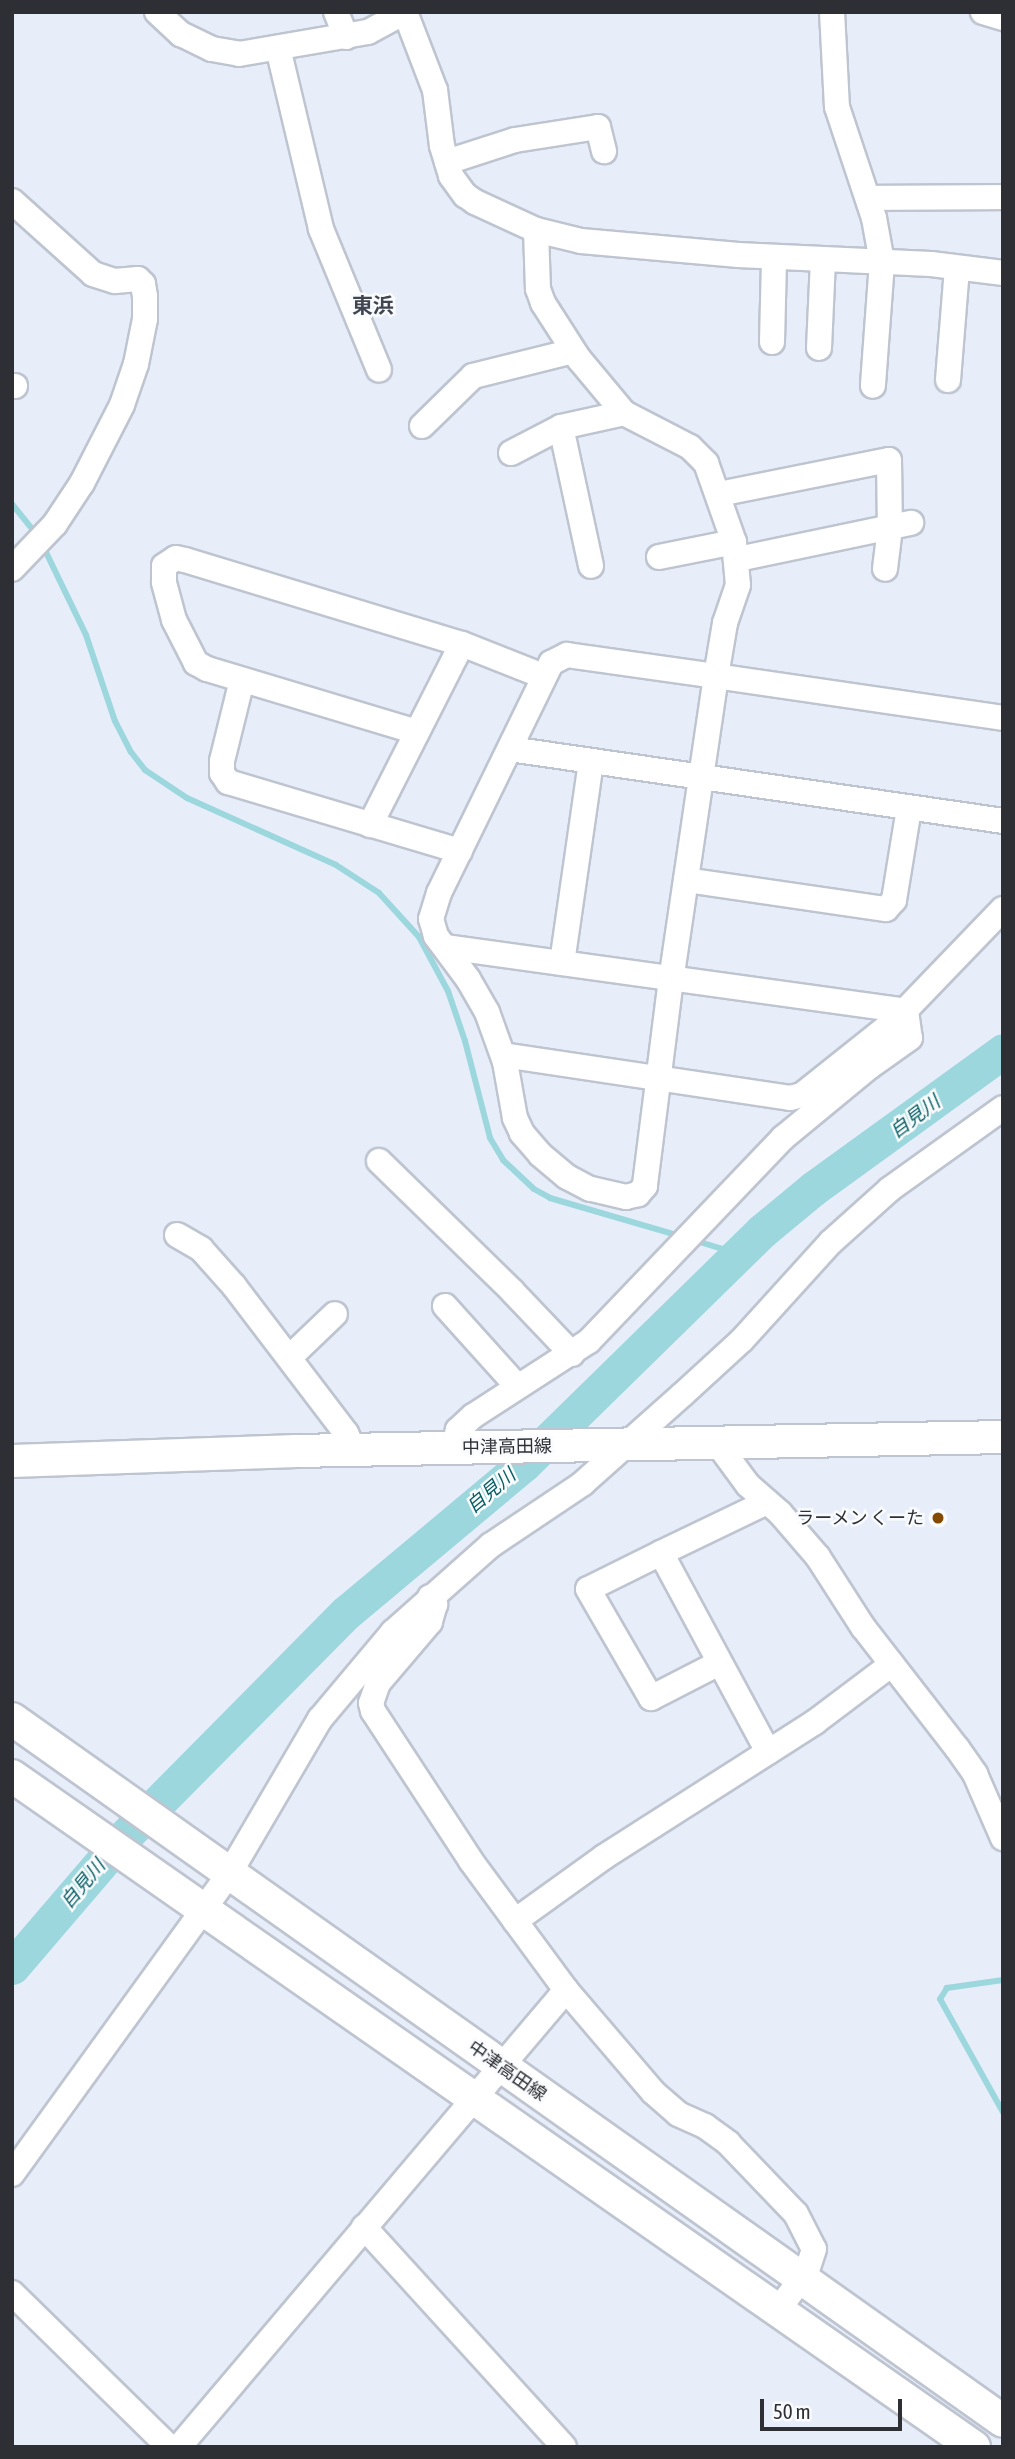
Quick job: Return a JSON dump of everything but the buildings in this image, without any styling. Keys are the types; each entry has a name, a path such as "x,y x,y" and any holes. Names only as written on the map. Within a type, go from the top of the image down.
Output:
{"main road":[{"name":"中津高田線","path":"12,1461 354,1450 1003,1437"},
{"name":"中津高田線","path":"12,1719 1003,2421"},
{"path":"12,1776 974,2447"}],"street":[{"path":"157,12 181,34 212,49 239,54 368,32 405,12 435,90 451,176 465,195 536,230 581,241 774,258 882,262 1003,273"},
{"path":"336,12 346,37"},
{"path":"832,12 837,107 868,198 882,262 873,386"},
{"path":"983,12 1003,18"},
{"path":"278,48 321,229 379,370"},
{"path":"447,162 515,140 598,127 604,151"},
{"path":"868,198 1003,197"},
{"path":"12,201 93,274 115,281 138,279 143,284 145,319 136,364 122,405 82,483 55,524 12,569"},
{"path":"536,230 538,289 543,303 573,351 624,413 700,455 719,494 736,551 738,585 724,623 716,676 701,777 685,880 657,1077 645,1186 638,1194 626,1196 575,1182 545,1159 522,1133 515,1118 503,1055 480,997 432,928 433,908 551,663 567,654 716,676 1003,718"},
{"path":"772,342 774,258"},
{"path":"819,348 823,260"},
{"path":"948,380 957,268"},
{"path":"422,426 473,376 573,351"},
{"path":"511,453 561,427 624,413"},
{"path":"561,427 591,566"},
{"path":"719,494 889,460 901,526 885,569"},
{"path":"659,557 736,551 901,526"},
{"path":"417,733 206,669 189,653 166,594 163,573 169,560 185,560 462,644 543,676"},
{"path":"370,825 462,644"},
{"path":"242,680 222,761 222,772 228,782 460,851"},
{"path":"510,749 1003,821"},
{"path":"562,963 591,761"},
{"path":"685,880 886,909 894,900 909,808"},
{"path":"503,1055 790,1098 802,1095 906,1011 1003,909"},
{"path":"446,947 906,1011"},
{"path":"456,1448 458,1430 517,1385 572,1354 607,1324 783,1138 861,1073 910,1038 906,1011"},
{"path":"12,2174 229,1874 320,1719 393,1632 491,1545 582,1484 614,1444 722,1359 831,1242 881,1196 927,1159 1003,1108"},
{"path":"379,1161 572,1354"},
{"path":"177,1235 201,1250 218,1266 290,1357 346,1433 354,1450"},
{"path":"445,1306 517,1385"},
{"path":"290,1357 335,1314"},
{"path":"717,1443 748,1485 818,1558 863,1627 966,1761 1003,1838"},
{"path":"719,1663 651,1698 588,1589 767,1502"},
{"path":"661,1553 768,1752"},
{"path":"430,1597 435,1604 430,1622 378,1683 370,1703 373,1711 471,1861 566,1990 653,2092 678,2113 705,2126 728,2143 796,2214 814,2249 802,2279 778,2310"},
{"path":"515,1921 604,1857 834,1708 892,1664"},
{"path":"179,2447 566,1990"},
{"path":"364,2227 564,2447"},
{"path":"12,2293 169,2447"}],"waterway":[{"path":"12,504 36,534"},
{"path":"43,546 86,635 115,721 131,752 145,770 187,798 336,865 379,893 419,937 448,991 465,1041 490,1138 503,1160 534,1189 550,1198 680,1236"},
{"name":"自見川","path":"12,1967 120,1841 347,1612 524,1464 762,1231 814,1188 1003,1051"},
{"path":"693,1240 739,1254"},
{"path":"1003,1980 947,1988 940,1999 1003,2112"}],"place":[{"name":"ラーメン くーた","path":"938,1518"}],"district":[{"name":"東浜","path":"373,305"}]}
